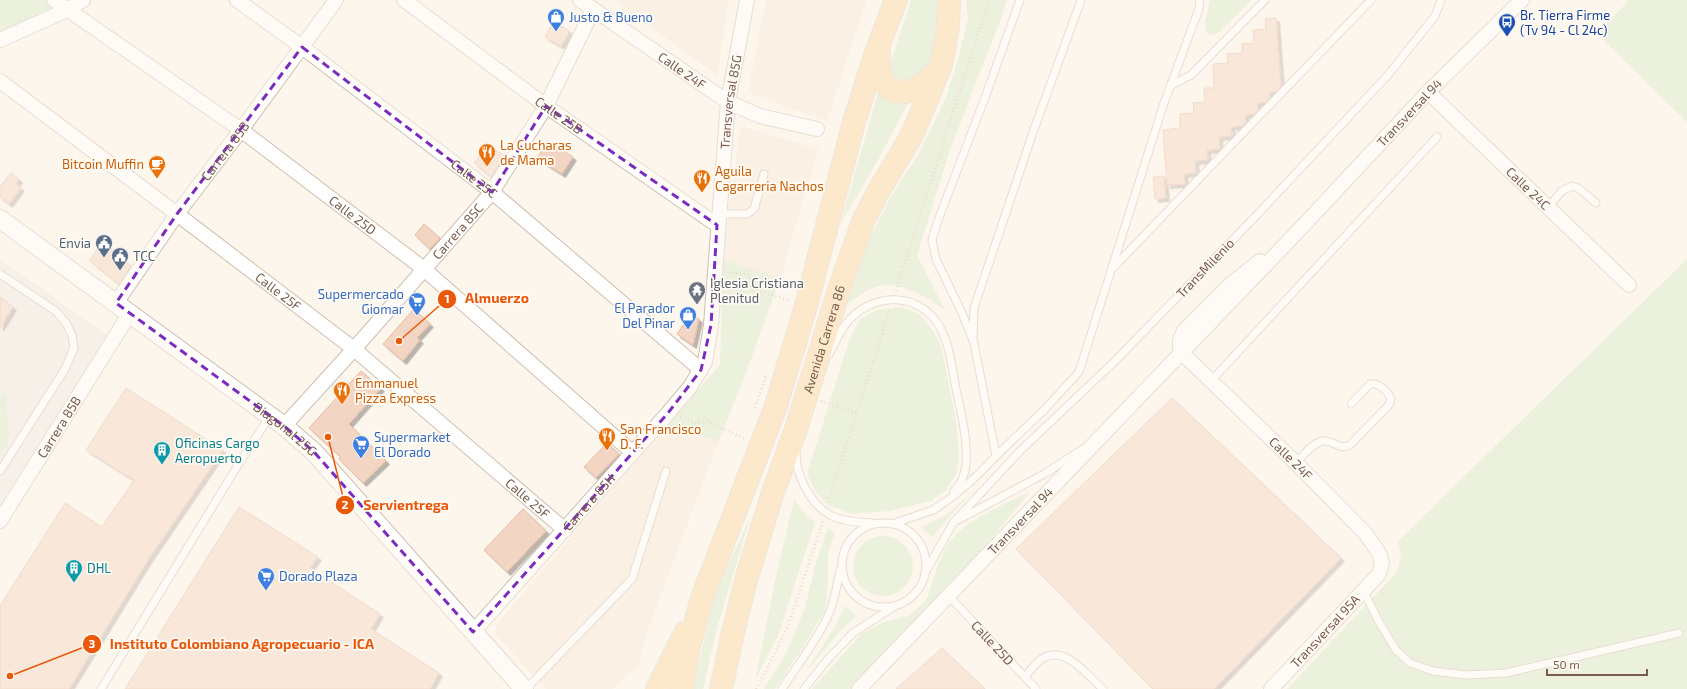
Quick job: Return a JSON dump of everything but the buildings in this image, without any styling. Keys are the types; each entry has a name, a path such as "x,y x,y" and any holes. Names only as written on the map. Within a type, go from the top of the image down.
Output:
{"main road":[{"name":"Avenida Carrera 86","path":"682,689 702,598 776,406 806,306 852,128 878,47 896,0"},
{"name":"Avenida Carrera 86","path":"720,689 747,577 772,495 796,429 840,286 864,219 913,133 941,65 948,27 949,0"},
{"path":"878,47 879,70 884,83 896,91 904,93 918,88 941,65"},
{"path":"657,689 702,598"}],"street":[{"name":"Calle 25D","path":"54,0 241,130 424,269 633,453"},
{"path":"0,40 67,10 83,0"},
{"name":"Calle 25C","path":"237,0 302,47 492,192 701,370"},
{"name":"Carrera 85B","path":"0,521 177,214 241,130 336,0"},
{"name":"Calle 25B","path":"404,0 546,106 718,220"},
{"name":"Calle 24F","path":"580,0 728,102 760,116 817,129"},
{"name":"Transversal 85G","path":"701,370 707,353 728,102 747,0"},
{"name":"Transversal 94","path":"859,689 1182,353 1179,344 1184,331 1231,284 1301,228 1428,92 1522,0"},
{"name":"Carrera 85C","path":"277,421 354,349 492,192 546,106 593,10"},
{"name":"Calle 25F","path":"0,81 354,349 564,530"},
{"name":"Calle 24C","path":"1428,92 1629,285"},
{"name":"Diagonal 25G","path":"0,219 277,421 314,452 525,689"},
{"name":"Calle 24F","path":"1182,353 1296,463 1365,533 1382,563 1379,574"},
{"name":"Carrera 85H","path":"473,632 668,413 690,387 701,370"},
{"name":"Transversal 95A","path":"1271,689 1379,574"}],"lane":[{"path":"974,343 936,259 932,240 1020,0"},
{"path":"996,456 974,343 974,308 1032,135 1081,0"},
{"path":"892,524 933,510 950,500 969,484 1044,410 1079,372 1170,86 1199,9 1200,0"},
{"path":"1170,86 1190,75 1265,0"},
{"path":"1111,270 1371,0"},
{"name":"TransMilenio","path":"925,573 953,523 1020,451 1115,361 1254,218 1388,75 1435,16 1441,0"},
{"path":"1211,381 1437,137"},
{"path":"718,220 747,214 754,209 764,174"},
{"path":"1548,207 1562,191 1572,186 1578,188 1596,203"},
{"path":"0,274 57,312 66,323 72,335 74,348 65,369 0,471"},
{"path":"807,394 846,324 862,310 878,301 893,300 911,301 926,310 938,324 948,348 965,437 966,465 961,484 949,497 933,510"},
{"path":"1296,463 1318,443 1324,441 1333,442 1346,448 1388,406 1391,401 1391,397 1377,383 1373,383 1370,384 1351,404"},
{"path":"101,689 235,470 277,421"},
{"path":"796,429 796,455 801,476 812,500 833,516 853,522 892,524 904,528 914,536 922,547 925,560 925,573 920,586 911,596 853,633 829,658 804,689"},
{"path":"953,523 1044,474 1102,436"},
{"path":"525,689 632,580 666,471"},
{"path":"782,689 816,639 828,617 837,587 845,548 853,536 865,527 879,523"},
{"path":"842,562 843,576 846,583 849,589 859,599 872,605 887,606 900,603"},
{"path":"1363,590 1379,622 1396,650 1410,663 1433,671 1464,675 1506,673 1679,633"},
{"name":"Calle 25D","path":"950,596 1036,689"},
{"path":"1025,677 1042,658 1056,654 1071,660 1103,689"}],"path":[{"path":"756,689 766,672 788,626 989,0"},
{"path":"715,270 749,275 752,288 788,300"},
{"path":"786,307 791,293"},
{"path":"755,409 766,373"},
{"path":"807,394 857,413"},
{"path":"668,413 697,424 707,421 745,439"},
{"path":"743,446 748,432"}],"highlighted area":[{"path":"302,47 492,192 546,106 717,225 711,325 701,370 668,413 473,632 314,452 284,426 116,303 177,214"}],"shaded area":[{"path":"613,0 729,0 717,75"},
{"path":"766,0 867,0 827,121 748,93"},
{"path":"740,126 818,149 780,279 723,259"},
{"path":"0,259 107,335 0,505"},
{"path":"665,427 719,441 650,623 638,666 612,689 546,689 496,635 496,625"}],"green space":[{"path":"0,0 67,0 0,34"},
{"path":"911,0 939,0 939,18 936,41 931,63 922,77 914,81 896,85 888,70"},
{"path":"966,0 1007,0 951,147 917,255 945,310 928,299 909,290 889,286 868,290 847,304 869,240 891,196 918,155 945,100 959,56 968,18"},
{"path":"1210,0 1252,0 1217,34 1210,35 1205,30 1205,22"},
{"path":"1629,0 1687,0 1687,122 1597,34"},
{"path":"878,93 892,101 907,105 877,162 840,225"},
{"path":"723,259 780,279 719,441 665,427 720,365"},
{"path":"1687,259 1687,689 1287,689 1397,572 1401,555 1398,541"},
{"path":"901,307 920,314 932,329 941,345 956,420 959,454 956,474 946,490 931,501 890,511 851,514 828,505 817,494 807,474 849,341 859,320 876,310"},
{"path":"6,391 9,442 0,456 0,399"},
{"path":"1030,492 965,568 851,689 812,689 861,634 881,623 908,616 926,601 939,562 948,543 964,527 991,510"},
{"path":"971,493 932,537 921,527 947,514"},
{"path":"794,499 806,515 815,522 778,636 755,680 776,576"},
{"path":"751,516 717,628 703,689 693,689 715,593"},
{"path":"828,528 835,533 828,554 828,583 825,611 775,689 764,689 786,654 805,608 815,566"},
{"path":"877,536 889,536 900,541 908,549 913,560 911,578 900,591 889,596 877,596 866,591 858,583 853,572 853,560 858,549 866,541"},
{"path":"845,606 857,616 843,628 805,673 836,625"}],"place":[{"name":"Justo & Bueno","path":"556,32"},
{"name":"Br. Tierra Firme (Tv 94 - Cl 24c)","path":"1507,37"},
{"name":"La Cucharas de Mama","path":"487,167"},
{"name":"Bitcoin Muffin","path":"157,179"},
{"name":"Aguila Cagarreria Nachos","path":"702,193"},
{"name":"Envia","path":"104,258"},
{"name":"TCC","path":"120,271"},
{"name":"Iglesia Cristiana Plenitud","path":"697,305"},
{"name":"Supermercado Giomar","path":"417,316"},
{"name":"El Parador Del Pinar","path":"688,330"},
{"name":"Almuerzo","path":"399,341"},
{"name":"Emmanuel Pizza Express","path":"342,405"},
{"name":"Servientrega","path":"328,437"},
{"name":"San Francisco D. F.","path":"607,451"},
{"name":"Supermarket El Dorado","path":"361,459"},
{"name":"Oficinas Cargo Aeropuerto","path":"162,465"},
{"name":"DHL","path":"74,583"},
{"name":"Dorado Plaza","path":"266,591"},
{"name":"Instituto Colombiano Agropecuario - ICA","path":"10,676"}]}
